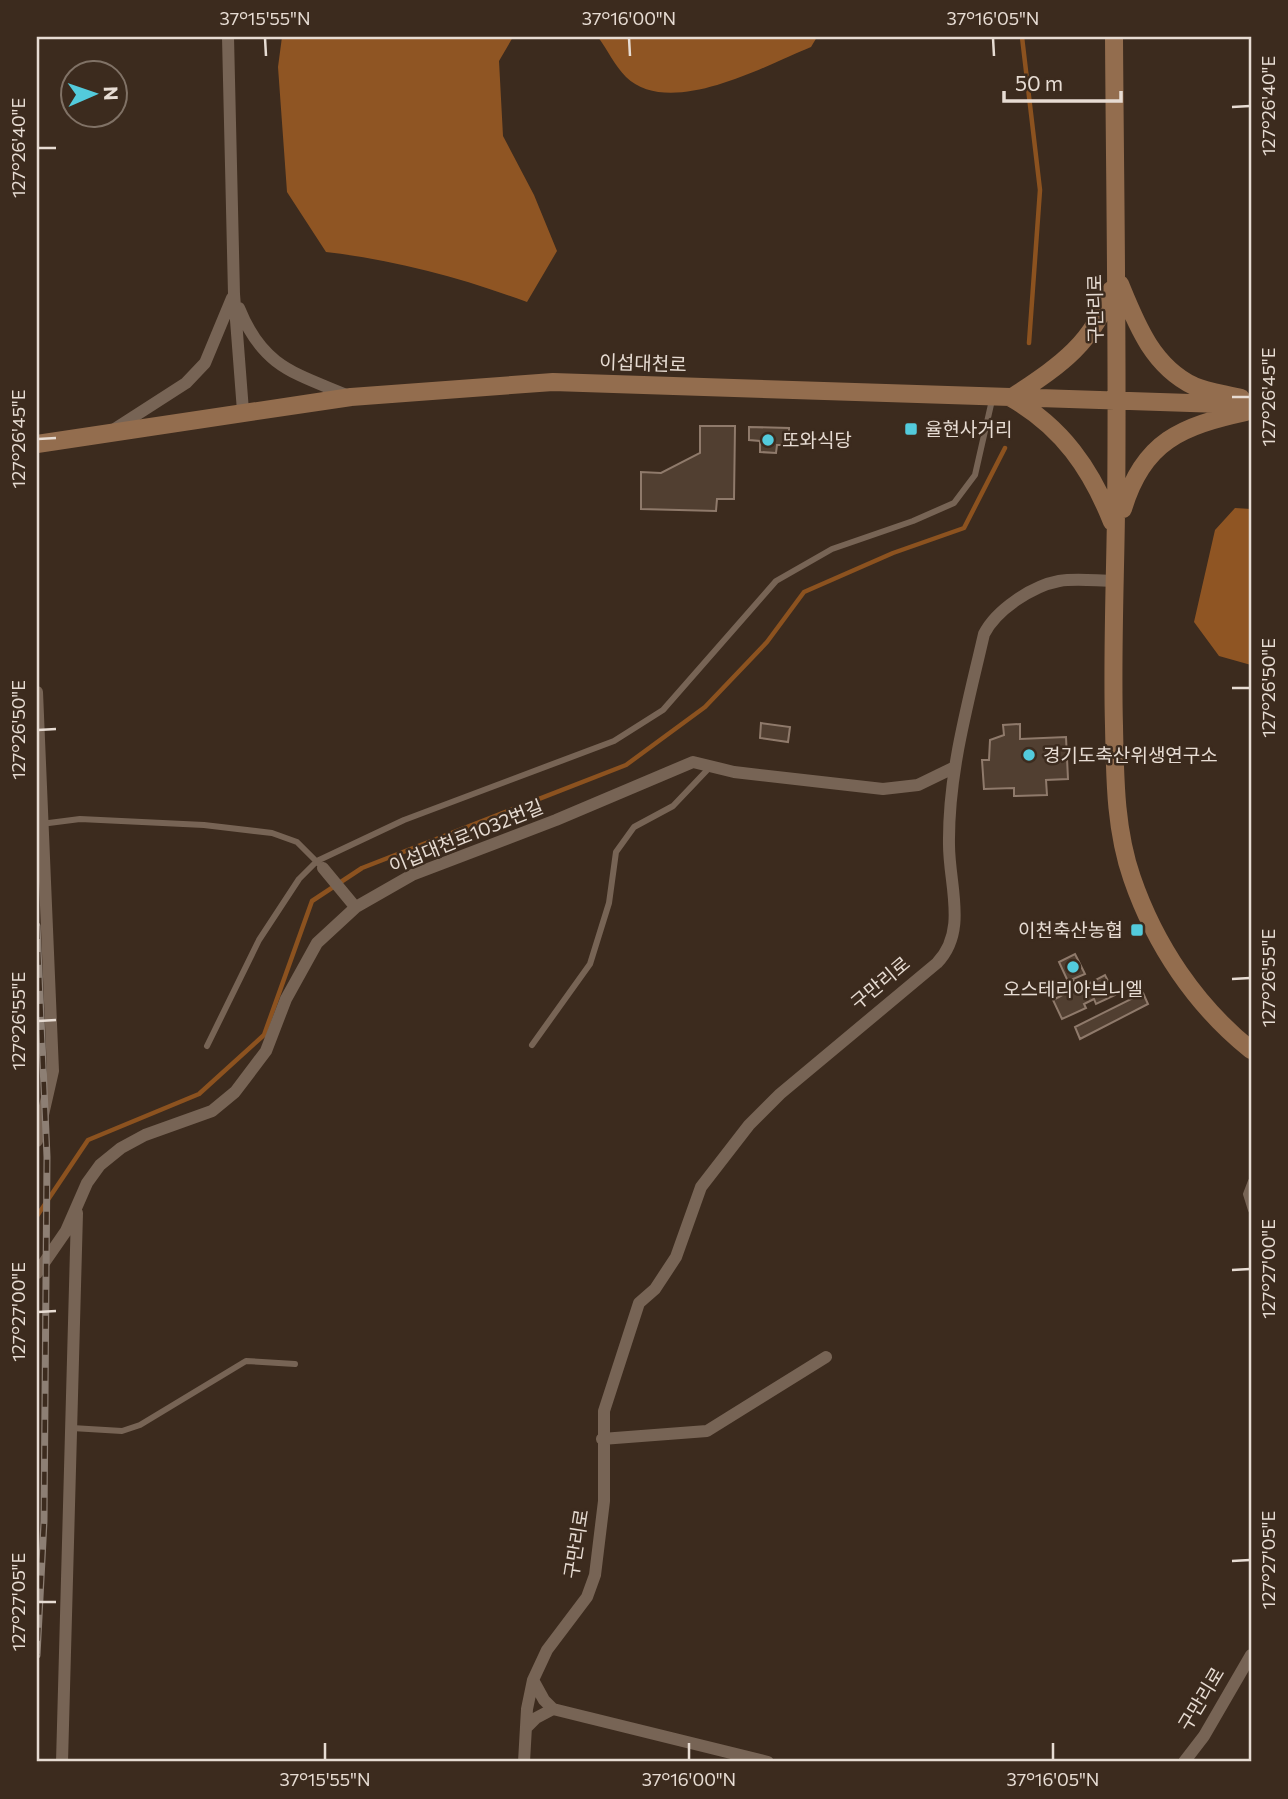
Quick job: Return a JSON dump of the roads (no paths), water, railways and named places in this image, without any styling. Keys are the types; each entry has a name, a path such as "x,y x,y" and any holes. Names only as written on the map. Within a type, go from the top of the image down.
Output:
{"street":[{"path":"228,37 234,294 243,411"},
{"name":"구만리로","path":"1114,37 1118,402 1114,774 1119,830 1132,878 1152,926 1192,991 1251,1050"},
{"path":"1116,273 1103,315 1087,339 1060,363 1012,398 1058,431 1078,456 1098,488 1116,532"},
{"path":"1116,273 1136,324 1153,352 1171,372 1195,386 1251,402"},
{"path":"234,294 250,335 276,363 351,397"},
{"path":"111,431 187,383 205,363 234,294"},
{"name":"이섭대천로","path":"37,444 243,411 351,397 487,385 592,382 1118,402 1251,402"},
{"path":"1116,532 1129,487 1147,458 1166,440 1198,423 1251,411"},
{"name":"구만리로","path":"524,1762 533,1680 547,1650 592,1587 604,1501 602,1439 606,1404 639,1303 655,1289 676,1257 701,1187 750,1125 780,1094 937,962 950,947 955,928 948,847 953,768 984,634 990,622 999,613 1050,584 1115,582"},
{"path":"37,692 39,824 53,1072 37,1141"},
{"name":"이섭대천로1032번길","path":"37,1273 66,1231 87,1183 100,1165 121,1148 145,1135 212,1111 235,1091 266,1051 286,999 317,943 356,907 412,875 556,820 693,762 883,789 918,785 953,768"},
{"path":"320,864 352,903"},
{"path":"62,1762 77,1205"},
{"path":"602,1439 707,1431 827,1357"},
{"name":"구만리로","path":"1184,1762 1204,1736 1251,1655"},
{"path":"533,1680 544,1700 553,1709 768,1762"},
{"path":"526,1728 536,1718 553,1709"}],"lane":[{"path":"208,1046 259,940 299,880 320,864 404,820 614,741 663,709 776,581 832,549 913,521 954,503 975,475 992,397"},
{"path":"532,1045 590,964 609,903 616,852 634,827 673,806 711,766"},
{"path":"39,824 80,819 204,825 272,833 297,842 320,864"},
{"path":"1251,1181 1246,1194 1251,1210"},
{"path":"72,1428 131,1429 246,1361 295,1364"}],"waterway":[{"path":"1022,37 1040,190 1029,343"},
{"path":"37,1216 88,1140 199,1094 264,1035 312,901 362,868 626,765 705,707 767,642 804,592 893,553 964,528 1005,448"}],"railway":[{"path":"37,926 47,1157 44,1521 37,1655"}],"place":[{"name":"율현사거리","path":"911,429"},
{"name":"또와식당","path":"768,440"},
{"name":"경기도축산위생연구소","path":"1029,755"},
{"name":"이천축산농협","path":"1137,930"},
{"name":"오스테리아브니엘","path":"1073,967"}]}
